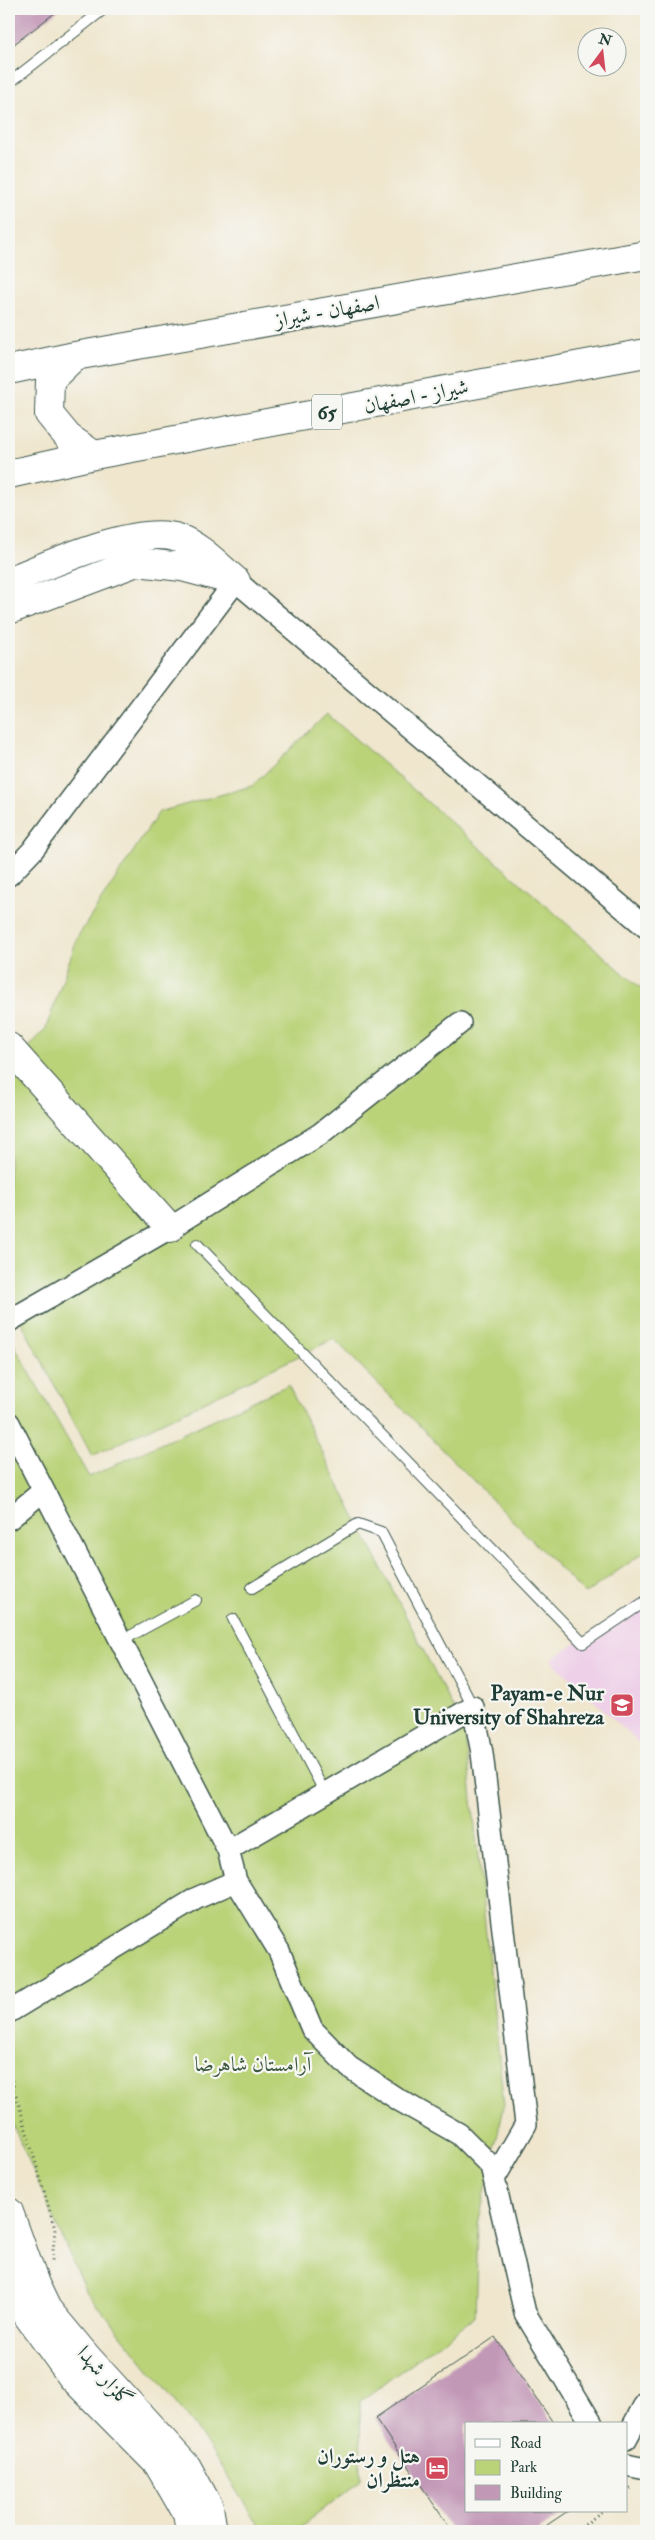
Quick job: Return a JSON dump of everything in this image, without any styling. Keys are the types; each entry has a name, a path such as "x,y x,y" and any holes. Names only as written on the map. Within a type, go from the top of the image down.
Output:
{"main road":[{"name":"اصفهان - شیراز","path":"9,370 75,356 646,255"},
{"name":"شیراز - اصفهان","path":"9,474 94,455 646,353"},
{"path":"75,356 50,380 49,414 68,437 94,455"},
{"path":"9,581 123,540 157,536 175,537 191,544 236,581"},
{"path":"9,610 137,562 182,567 236,581"},
{"path":"9,1047 170,1228"},
{"name":"گلزار شهدا","path":"9,2212 47,2309 87,2357 187,2467 209,2507 213,2531"},
{"name":"گلزار شهدا","path":"9,2272 28,2316 72,2377 158,2464 187,2514 190,2531"}],"street":[{"path":"9,876 32,851 236,581 646,926"},
{"path":"9,1321 170,1228 320,1134 460,1023"},
{"path":"9,1423 228,1850 236,1881 279,1951 312,2029 349,2067 399,2100 459,2134 491,2166 525,2313 591,2422"},
{"path":"9,1519 43,1491"},
{"path":"228,1850 473,1707 483,1763 526,2124 494,2179"},
{"path":"9,2012 197,1898 236,1881"},
{"path":"628,2435 646,2402"},
{"path":"628,2465 646,2469"}],"lane":[{"path":"9,83 104,9"},
{"path":"197,1244 583,1643 646,1601"},
{"path":"252,1588 358,1524 381,1532 473,1707"},
{"path":"121,1641 196,1600"},
{"path":"233,1619 325,1793"}],"path":[{"path":"9,2071 55,2229 52,2264"},
{"path":"577,2531 601,2512"}],"shaded area":[{"name":"Payam-e Nur University of Shahreza","path":"646,1595 646,1750 551,1660"}],"green space":[{"path":"327,714 646,993 646,1551 585,1594 334,1339 92,1456 9,1299 9,1070 46,1028 78,936 159,812 252,786"},
{"name":"آرامستان شاهرضا","path":"9,1336 89,1477 288,1385 465,1732 504,2106 478,2225 475,2317 360,2401 361,2480 296,2531 262,2531 195,2426 85,2290 9,2116"}],"building":[{"path":"9,9 60,9 9,48"},
{"name":"هتل و رستوران منتظران","path":"495,2337 553,2422 465,2422 465,2512 566,2512 538,2531 452,2531 375,2418"}],"place":[{"name":"Payam-e Nur University of Shahreza","path":"622,1705"},
{"name":"هتل و رستوران منتظران","path":"437,2468"}]}
